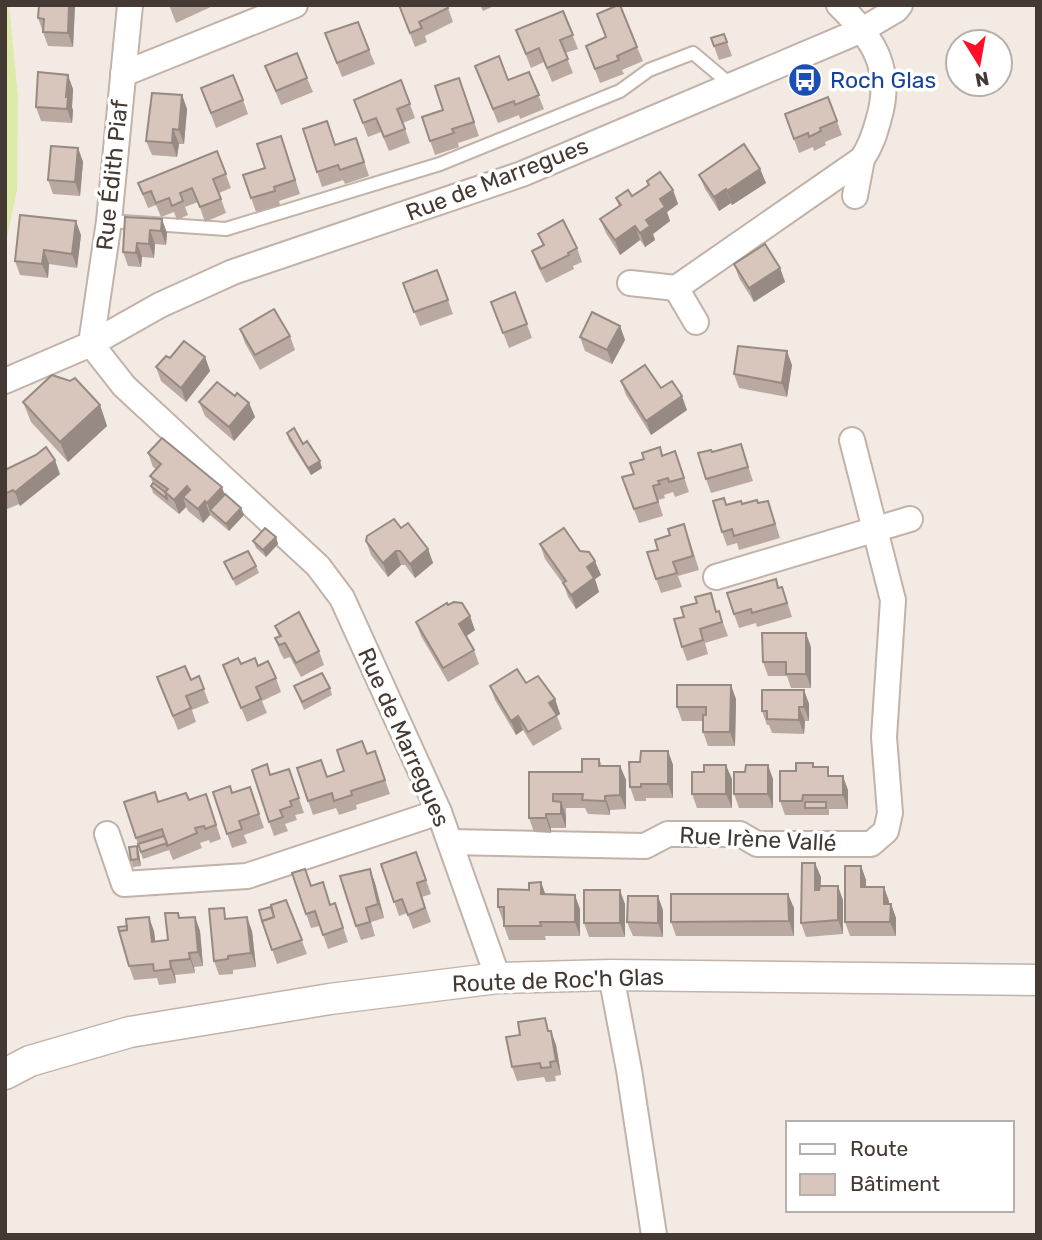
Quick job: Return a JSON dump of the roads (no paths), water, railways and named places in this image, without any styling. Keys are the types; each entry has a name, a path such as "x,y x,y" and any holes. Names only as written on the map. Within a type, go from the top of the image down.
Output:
{"street":[{"name":"Rue Édith Piaf","path":"91,344 109,221 130,5"},
{"path":"122,74 295,5"},
{"path":"839,5 862,30 879,55 885,83 884,100 871,145 862,159 855,197"},
{"name":"Rue de Marregues","path":"5,381 91,344 160,305 233,272 522,174 862,30 900,5"},
{"path":"630,283 676,288 862,159"},
{"path":"676,288 696,322"},
{"name":"Rue de Marregues","path":"91,344 124,386 318,566 330,582 348,611 439,812 498,978"},
{"name":"Rue Irène Vallé","path":"450,842 646,846 668,834 740,834 757,844 871,844 886,831 890,813 884,737 893,600 852,440"},
{"path":"716,577 910,519"},
{"path":"107,834 124,884 247,876 439,812"},
{"path":"611,975 629,1070 654,1235"},
{"name":"Route de Roc'h Glas","path":"5,1074 30,1061 130,1032 330,999 498,978 611,975 1037,980"}],"lane":[{"path":"109,221 226,229 440,164 620,91 649,70 693,53 731,85"}],"place":[{"name":"Roch Glas","path":"805,80"}]}
